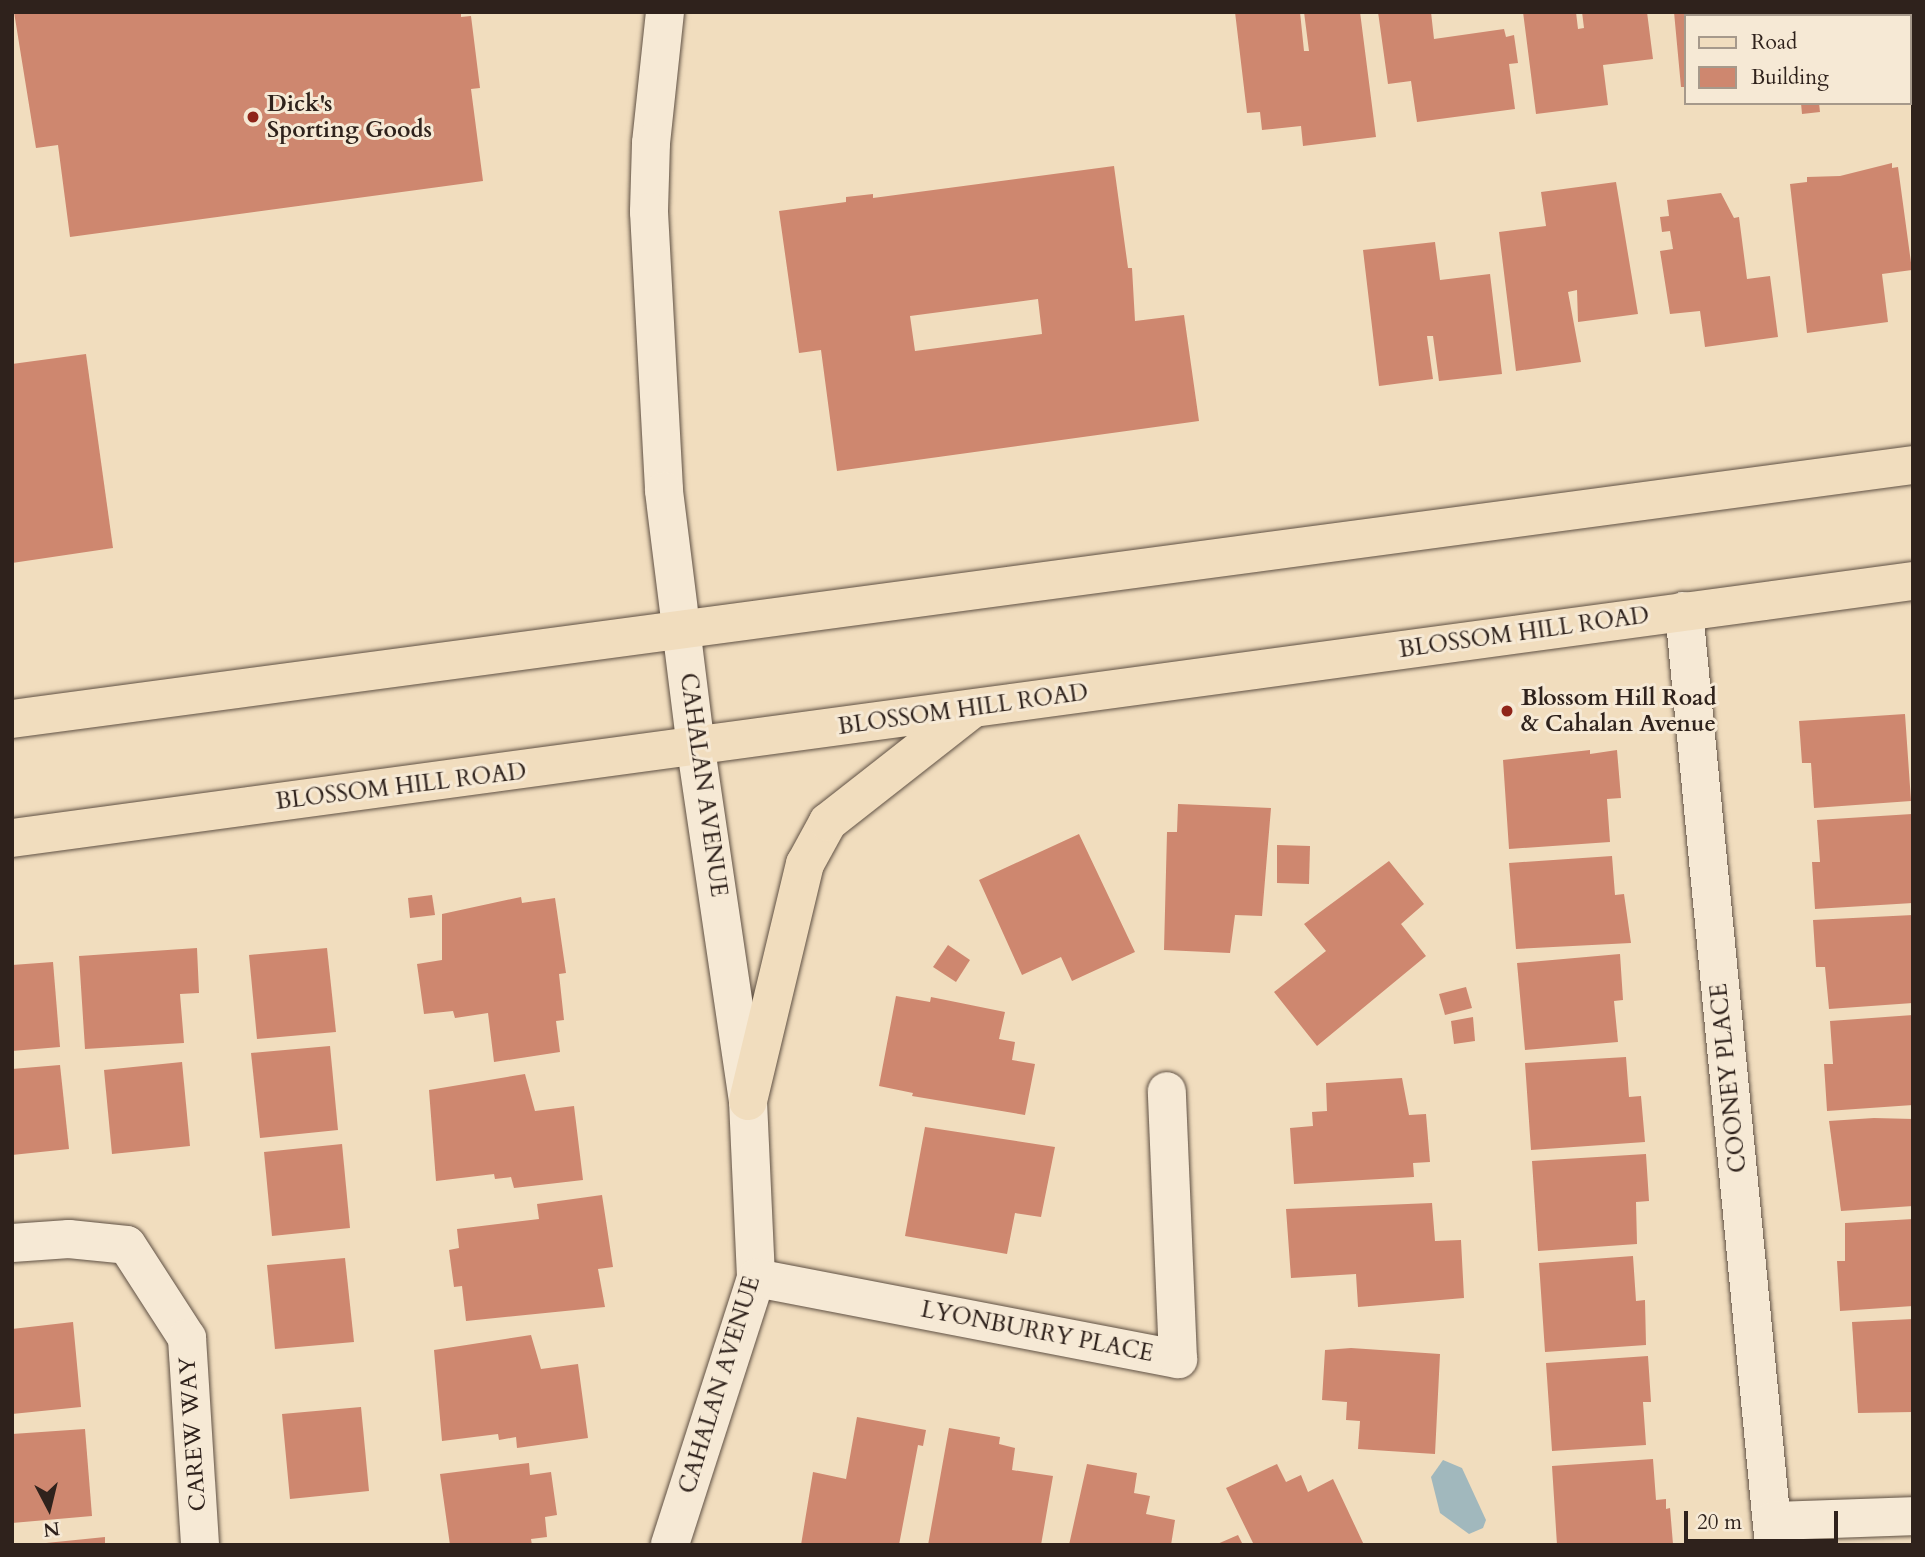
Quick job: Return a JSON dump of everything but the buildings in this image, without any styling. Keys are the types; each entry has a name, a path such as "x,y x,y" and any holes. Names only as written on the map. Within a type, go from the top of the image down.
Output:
{"main road":[{"path":"12,719 1913,465"},
{"name":"BLOSSOM HILL ROAD","path":"12,838 695,749 975,708 1913,581"},
{"path":"748,1101 804,863 822,832 876,781 975,708"}],"street":[{"name":"CAHALAN AVENUE","path":"664,12 649,212 664,491 695,749 748,1101 756,1278 670,1545"},
{"name":"COONEY PLACE","path":"1684,611 1773,1533"},
{"name":"LYONBURRY PLACE","path":"756,1278 1178,1359 1167,1091"},
{"name":"CAREW WAY","path":"12,1243 69,1239 127,1245 187,1338 200,1545"},
{"path":"1773,1533 1913,1516"}],"water":[{"path":"1443,1460 1462,1468 1486,1520 1483,1528 1469,1534 1440,1513 1431,1477"}],"place":[{"name":"Dick's Sporting Goods","path":"253,117"},
{"name":"Blossom Hill Road & Cahalan Avenue","path":"1507,711"}]}
